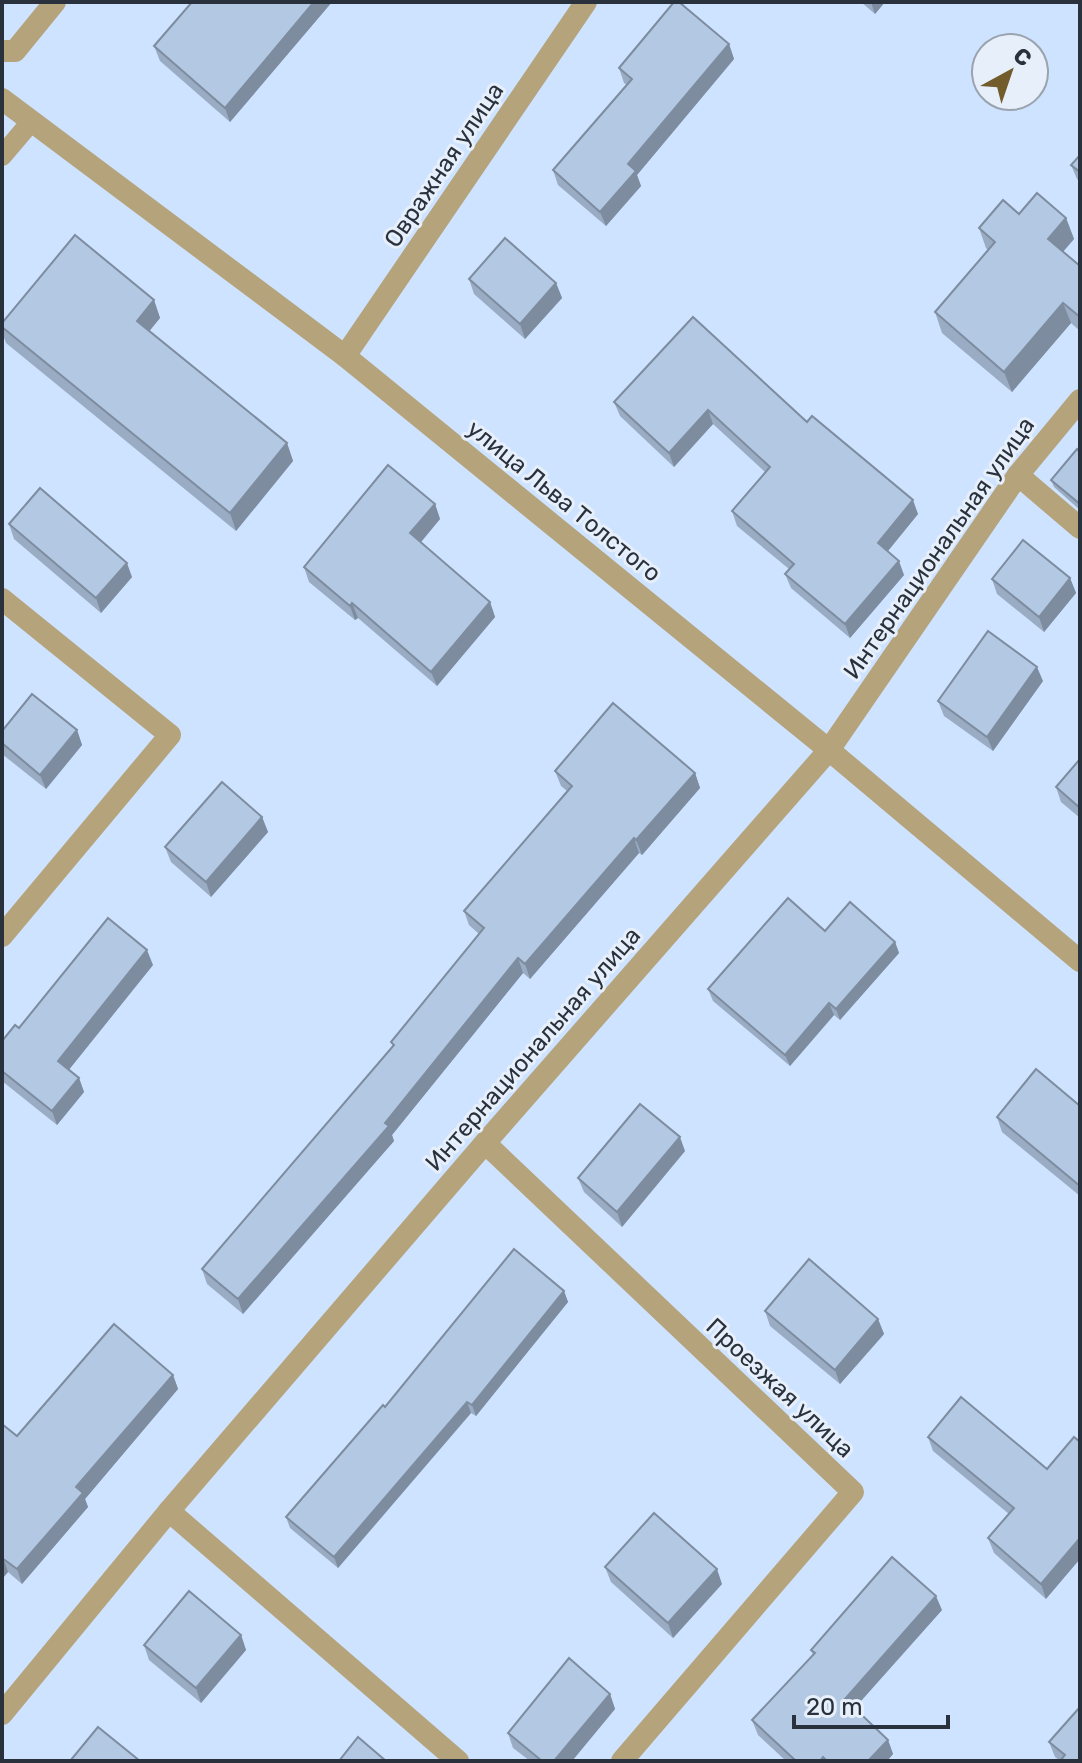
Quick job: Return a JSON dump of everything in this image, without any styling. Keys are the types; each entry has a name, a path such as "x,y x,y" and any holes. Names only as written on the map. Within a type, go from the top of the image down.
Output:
{"street":[{"path":"2,51 15,51 55,2"},
{"name":"Овражная улица","path":"345,356 586,2"},
{"name":"улица Льва Толстого","path":"2,99 30,123 345,356 829,750 1080,961"},
{"name":"Интернациональная улица","path":"2,1714 169,1511 829,750 1018,475 1080,400"},
{"path":"1018,475 1080,528"},
{"path":"2,599 170,735 2,936"},
{"name":"Проезжая улица","path":"485,1143 853,1492 622,1761"},
{"path":"169,1511 458,1761"}],"lane":[{"path":"2,156 30,123"}],"building":[{"path":"192,2 314,2 225,108 154,46"},
{"path":"674,2 679,2 729,44 628,164 636,171 600,212 553,170 632,79 619,68"},
{"path":"1080,155 1080,172 1071,165"},
{"path":"1037,193 1066,218 1048,239 1080,266 1080,317 1063,303 1004,372 935,312 995,242 979,228 1003,200 1019,214"},
{"path":"75,235 154,300 137,321 287,443 230,513 2,327 2,323"},
{"path":"505,238 556,283 520,324 469,279"},
{"path":"693,317 807,422 812,416 913,500 878,543 899,561 845,624 785,574 794,564 732,511 770,467 708,410 669,453 614,402"},
{"path":"1077,449 1080,452 1080,504 1051,480"},
{"path":"388,465 435,504 410,533 490,602 431,672 352,603 350,606 304,567"},
{"path":"40,488 127,563 96,598 9,524"},
{"path":"1023,540 1070,578 1039,617 992,579"},
{"path":"988,631 1037,667 987,737 938,701"},
{"path":"32,694 77,730 40,775 2,743 2,731"},
{"path":"613,703 695,773 525,964 518,958 385,1123 389,1126 238,1299 202,1269 394,1045 391,1042 484,928 464,911 572,786 555,771"},
{"path":"1080,759 1080,808 1056,787"},
{"path":"222,782 262,817 206,882 165,847"},
{"path":"788,898 825,931 850,902 895,942 836,1009 829,1003 785,1055 708,989"},
{"path":"108,918 147,950 58,1061 79,1078 52,1111 2,1071 2,1041 15,1025 19,1028"},
{"path":"1036,1069 1080,1106 1080,1186 997,1117"},
{"path":"640,1104 680,1137 617,1212 578,1178"},
{"path":"514,1249 564,1291 472,1405 467,1402 334,1557 286,1517 383,1405 385,1407"},
{"path":"809,1259 878,1319 835,1370 765,1311"},
{"path":"114,1324 173,1375 76,1487 83,1493 17,1569 2,1558 2,1424 17,1436"},
{"path":"961,1397 1047,1469 1074,1437 1080,1442 1080,1538 1041,1584 988,1538 1014,1508 928,1437"},
{"path":"654,1513 717,1569 668,1623 605,1567"},
{"path":"892,1557 936,1596 845,1699 888,1740 868,1761 827,1761 823,1757 820,1761 796,1761 752,1720 815,1653 811,1650"},
{"path":"189,1591 241,1635 196,1688 144,1645"},
{"path":"569,1658 610,1694 554,1761 542,1761 508,1733"},
{"path":"1080,1707 1080,1761 1060,1761 1065,1755 1049,1742"},
{"path":"98,1727 140,1761 70,1761"},
{"path":"358,1737 386,1761 339,1761"}]}
